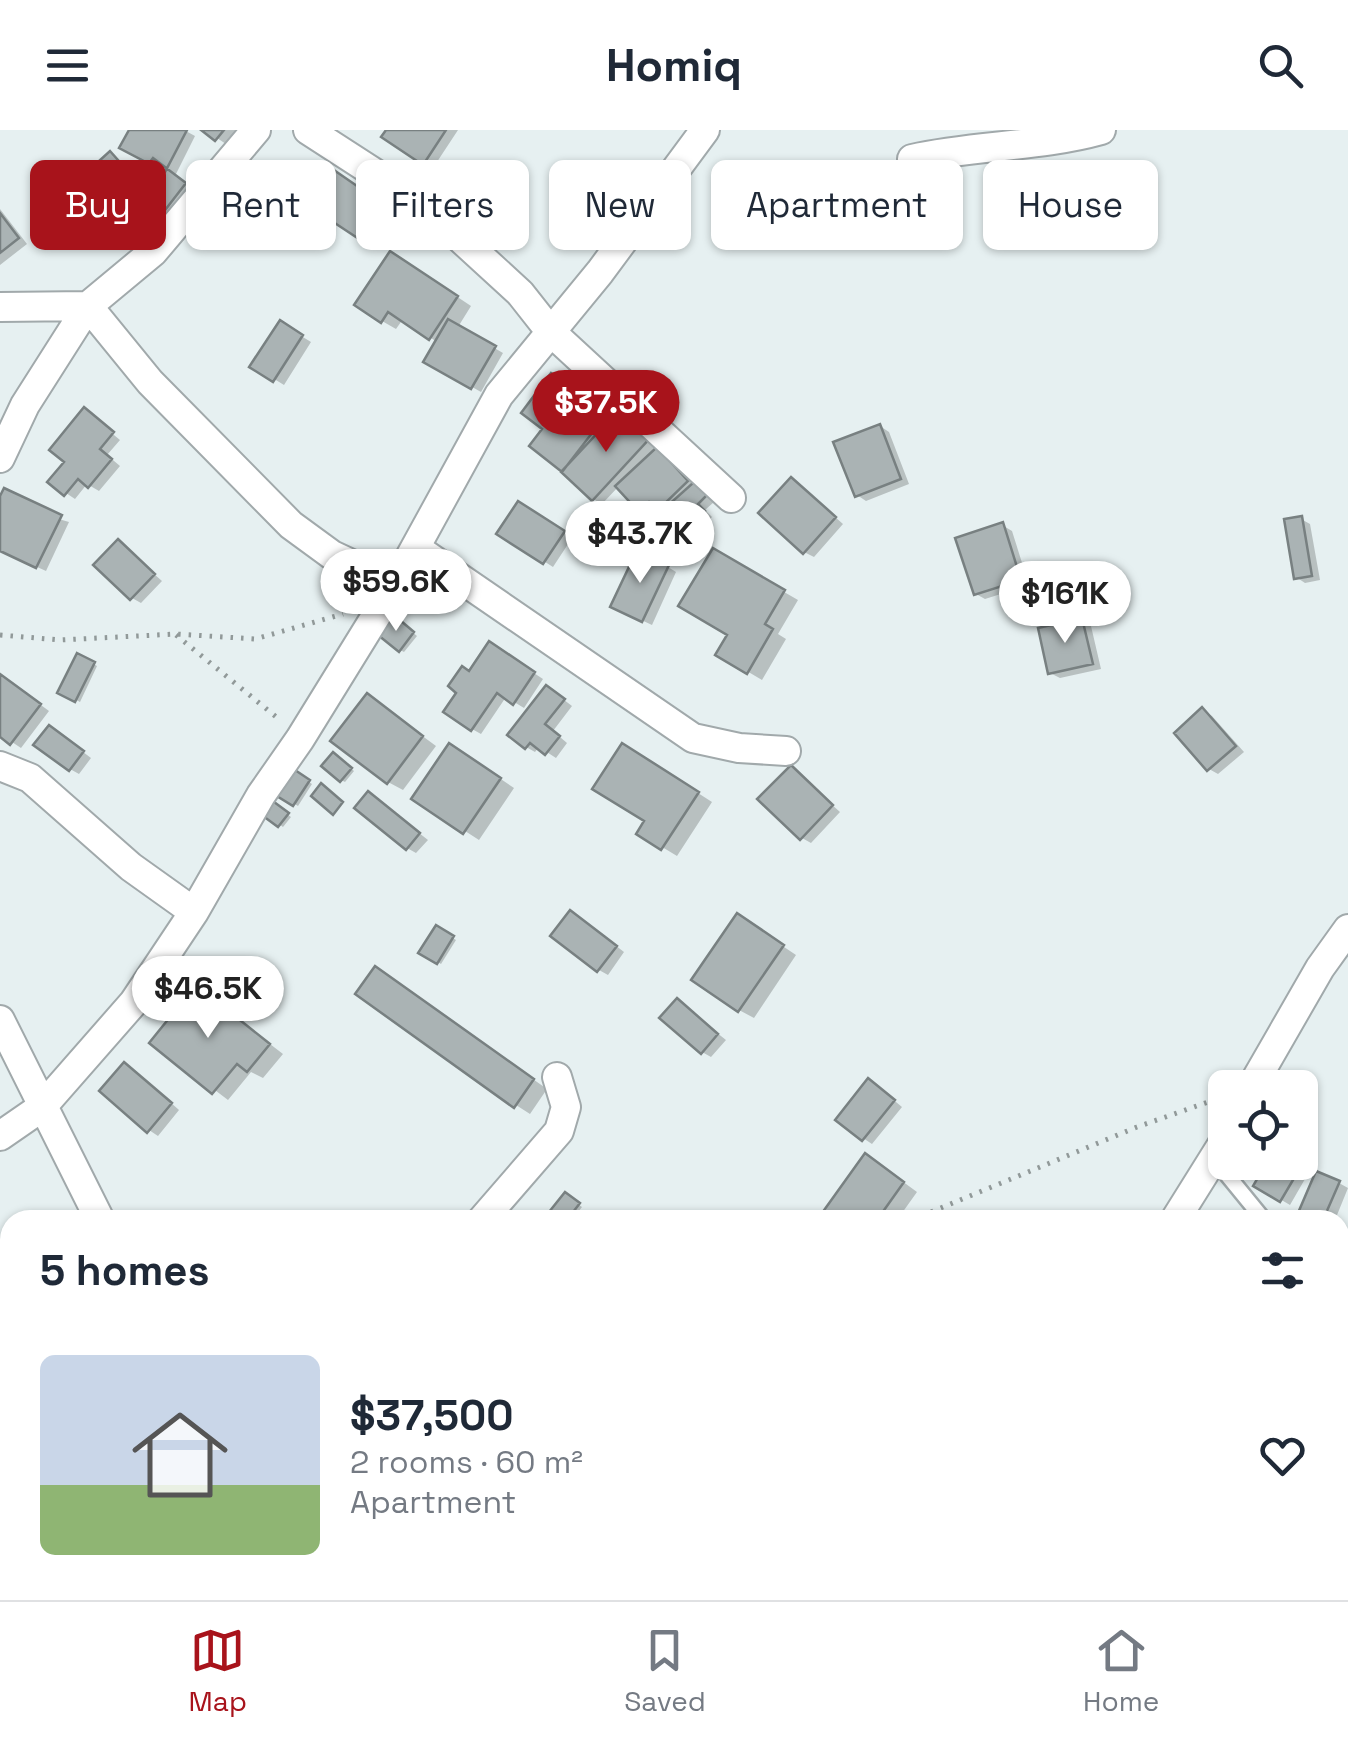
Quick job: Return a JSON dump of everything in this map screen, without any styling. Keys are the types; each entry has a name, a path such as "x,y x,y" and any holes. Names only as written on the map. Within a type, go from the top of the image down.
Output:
{"street":[{"path":"0,458 25,405 88,306 153,252 256,130"},
{"path":"308,130 424,205 508,282 550,331 731,498"},
{"path":"0,1136 42,1108 134,1002 194,912 261,795 399,578 499,395 706,130"},
{"path":"912,158 1101,130"},
{"path":"0,307 88,306"},
{"path":"88,306 150,382 291,525 332,555 399,578"},
{"path":"416,548 693,738 739,748 786,751"},
{"path":"0,766 30,778 131,867 194,912"},
{"path":"1261,1070 1320,968 1348,929"},
{"path":"1320,968 1348,958"},
{"path":"0,1020 95,1210"},
{"path":"491,1210 559,1131 566,1107 557,1077"},
{"path":"1181,1210 1208,1169"}],"lane":[{"path":"1239,1180 1258,1210"}],"path":[{"path":"0,634 60,640 176,634 255,640 345,613"},
{"path":"176,634 300,739"},
{"path":"936,1210 1208,1102"}],"building":[{"path":"129,130 187,130 166,170 166,160 142,160 119,148"},
{"path":"201,130 224,130 215,141"},
{"path":"386,130 446,130 426,160 416,160 381,137"},
{"path":"110,151 118,160 100,160"},
{"path":"166,168 186,183 166,209"},
{"path":"336,171 356,185 356,237 336,224"},
{"path":"0,213 19,238 0,253"},
{"path":"390,251 458,296 429,340 388,312 381,323 354,305"},
{"path":"448,319 496,346 471,389 423,362"},
{"path":"280,320 303,335 273,382 249,367"},
{"path":"551,373 585,399 595,386 616,402 562,472 529,446 542,429 521,413"},
{"path":"84,407 114,432 100,449 112,459 88,488 78,479 64,496 47,482 64,462 49,450"},
{"path":"620,409 651,437 592,501 561,472"},
{"path":"880,424 901,479 855,497 833,442"},
{"path":"657,447 688,481 657,511 649,502 639,512 615,486"},
{"path":"703,474 715,487 698,504 705,511 688,526 682,520 668,532 655,517"},
{"path":"791,477 836,517 803,554 758,513"},
{"path":"4,488 62,515 36,568 0,551 0,496"},
{"path":"518,501 565,531 543,564 496,534"},
{"path":"1302,516 1312,576 1294,579 1284,519"},
{"path":"1003,522 1021,580 974,595 955,538"},
{"path":"118,539 155,574 130,600 93,565"},
{"path":"713,548 785,590 765,624 773,629 747,674 715,655 727,635 678,606"},
{"path":"637,550 669,565 642,622 610,607"},
{"path":"394,615 414,632 399,652 378,635"},
{"path":"1082,618 1093,664 1048,674 1038,628"},
{"path":"489,641 535,672 513,705 497,693 471,731 443,712 456,693 448,686 462,666 469,671"},
{"path":"77,653 95,662 75,702 57,693"},
{"path":"0,674 41,704 10,745 0,737"},
{"path":"546,685 565,699 545,724 560,736 545,755 530,743 525,749 507,735"},
{"path":"367,693 423,736 387,784 330,741"},
{"path":"1202,707 1236,746 1207,771 1174,733"},
{"path":"49,725 84,751 69,771 33,745"},
{"path":"449,743 501,778 463,834 411,799"},
{"path":"622,743 699,792 661,850 636,834 644,821 592,789"},
{"path":"333,752 352,768 340,782 321,766"},
{"path":"791,765 833,805 800,840 757,799"},
{"path":"289,766 310,780 293,806 272,793"},
{"path":"321,783 343,802 333,815 311,796"},
{"path":"368,791 420,833 406,850 354,808"},
{"path":"270,799 289,813 278,827 259,813"},
{"path":"570,910 617,946 597,972 550,936"},
{"path":"737,913 784,945 738,1012 691,980"},
{"path":"436,925 454,936 437,964 418,953"},
{"path":"375,966 534,1079 514,1108 355,994"},
{"path":"196,985 270,1044 247,1072 237,1064 212,1094 149,1043"},
{"path":"677,998 718,1034 701,1054 659,1018"},
{"path":"124,1062 172,1103 147,1133 99,1091"},
{"path":"868,1078 895,1100 862,1141 835,1120"},
{"path":"865,1153 904,1182 884,1210 824,1210"},
{"path":"1318,1172 1340,1181 1327,1210 1299,1210 1312,1180 1318,1180"},
{"path":"1256,1180 1293,1180 1280,1202 1253,1186"},
{"path":"565,1192 580,1203 575,1210 551,1210"}]}
